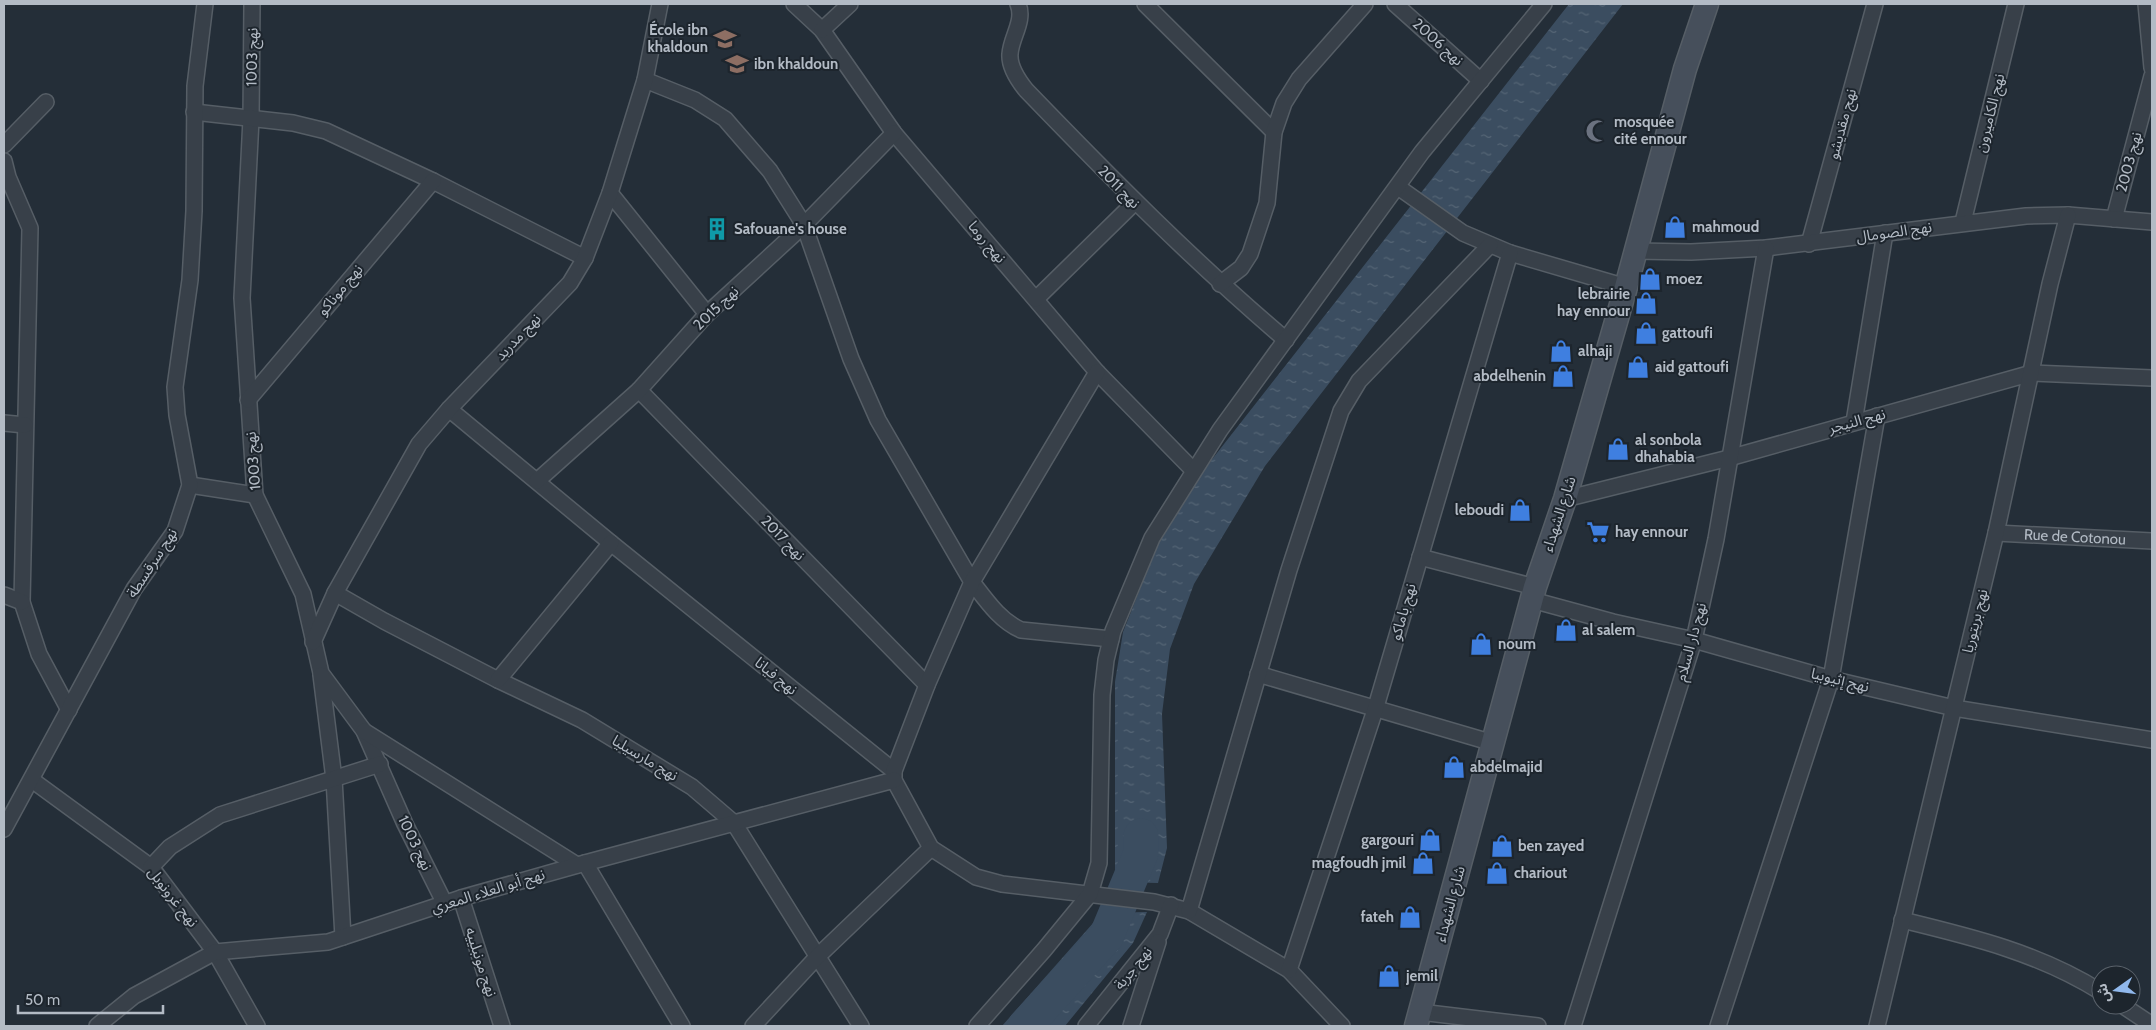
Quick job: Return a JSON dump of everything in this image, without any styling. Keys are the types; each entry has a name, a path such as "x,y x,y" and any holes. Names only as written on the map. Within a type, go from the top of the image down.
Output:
{"main road":[{"name":"شارع الشهداء","path":"1418,1019 1533,593 1564,499 1626,287 1685,68 1707,4"}],"street":[{"name":"نهج سرقسطة","path":"4,829 134,589 175,531 190,485 177,416 175,387 190,280 194,212 195,86 205,4"},
{"name":"نهج 1003","path":"252,4 251,119 242,298 255,495 303,594 320,673 364,731 405,824 445,904"},
{"name":"نهج مدريد","path":"313,642 335,592 419,444 449,409 570,283 585,258 610,193 645,80 660,4"},
{"name":"نهج روما","path":"794,4 822,30 894,133 1097,372 1194,470"},
{"path":"822,30 850,4"},
{"name":"نهج 2011","path":"1018,4 1020,18 1010,55 1015,76 1026,90 1134,202 1220,284 1286,340"},
{"path":"1145,4 1274,132"},
{"path":"1220,284 1241,268 1250,254 1267,203 1274,132 1284,102 1299,80 1365,4"},
{"name":"نهج 2006","path":"1396,4 1481,81"},
{"path":"977,1026 1090,894 1099,863 1102,695 1111,639 1129,587 1152,538 1220,430 1286,340 1402,190 1481,81 1544,4"},
{"name":"نهج مقديشو","path":"1809,244 1875,4"},
{"name":"نهج الكاميرون","path":"1963,222 2016,4"},
{"path":"2146,4 2152,68"},
{"name":"نهج 2003","path":"2114,219 2152,76"},
{"path":"645,80 695,100 725,120 770,171 804,225 850,359 878,420 972,582 990,606 1012,626 1021,630 1111,639"},
{"path":"4,145 46,102"},
{"path":"194,112 293,123 326,131 433,181 585,258"},
{"name":"نهج 2015","path":"536,481 639,390 707,314 804,225 894,133"},
{"path":"4,160 8,177 30,228 22,602 39,654 69,710"},
{"name":"نهج موناكو","path":"248,400 433,181"},
{"path":"1402,190 1463,233 1490,245 1510,253 1626,287"},
{"path":"610,193 707,314"},
{"path":"1036,299 1134,202"},
{"name":"نهج الصومال","path":"1636,251 1691,252 1766,248 1809,244 1963,222 2026,216 2068,214 2152,222"},
{"name":"نهج بريتوريا","path":"1877,1026 1996,533 2068,214"},
{"path":"1854,422 1886,233"},
{"path":"1189,911 1289,570 1341,411 1359,381 1490,245"},
{"name":"نهج دار السلام","path":"1573,1026 1694,640 1716,539 1766,248"},
{"name":"نهج باماكو","path":"1289,970 1375,710 1510,253"},
{"path":"894,776 927,685 972,582 1097,372"},
{"name":"نهج النيجر","path":"1564,499 1729,458 2032,373 2152,378"},
{"name":"نهج 2017","path":"639,390 927,685"},
{"name":"نهج فيانا","path":"449,409 894,776 932,848 976,877 1002,884 1171,905 1189,911 1289,970 1342,1026"},
{"path":"1718,1026 1831,679 1877,416"},
{"path":"4,422 25,425"},
{"path":"190,485 255,495"},
{"name":"Rue de Cotonou","path":"1996,533 2152,541"},
{"path":"498,680 611,543"},
{"name":"نهج إثيوبيا","path":"1420,557 1533,593 1613,622 1694,640 1831,679 1954,708 2152,740"},
{"name":"نهج مارسيليا","path":"335,592 384,621 498,680 582,720 692,786 734,823 861,1026"},
{"path":"4,595 22,602"},
{"path":"320,673 334,779 343,937"},
{"path":"1258,674 1375,710 1493,743"},
{"path":"364,731 581,864 682,1026"},
{"path":"151,867 170,847 220,816 380,764"},
{"name":"نهج أبو العلاء المعري","path":"97,1026 134,996 215,952 328,942 461,898 734,823 894,776"},
{"name":"نهج غرونوبل","path":"32,780 151,867 215,952 256,1026"},
{"path":"754,1026 817,957 932,848"},
{"name":"نهج مونبلييه","path":"461,898 502,1026"},
{"name":"نهج جربة","path":"1086,1026 1160,934 1171,905"},
{"path":"1902,920 2016,950 2071,973 2091,986"},
{"path":"1130,1026 1160,934"},
{"path":"2137,1015 2152,1025"},
{"path":"1418,1019 1538,1026"}],"water":[{"path":"1569,4 1623,4 1265,466 1194,584 1170,649 1162,714 1167,848 1158,883 1115,882 1115,682 1123,632 1157,546 1206,467"},
{"path":"1147,912 1133,943 1065,1026 1002,1026 1102,913"}],"waterway":[{"path":"1025,1026 1106,937 1141,853 1141,836"}],"place":[{"name":"École ibn khaldoun","path":"725,39"},
{"name":"ibn khaldoun","path":"737,64"},
{"name":"mosquée cité ennour","path":"1597,131"},
{"name":"mahmoud","path":"1675,227"},
{"name":"Safouane's house","path":"717,229"},
{"name":"moez","path":"1650,279"},
{"name":"lebrairie hay ennour","path":"1646,303"},
{"name":"gattoufi","path":"1646,333"},
{"name":"alhaji","path":"1561,351"},
{"name":"aid gattoufi","path":"1638,367"},
{"name":"abdelhenin","path":"1563,376"},
{"name":"al sonbola dhahabia","path":"1618,449"},
{"name":"leboudi","path":"1520,510"},
{"name":"hay ennour","path":"1598,532"},
{"name":"al salem","path":"1566,630"},
{"name":"noum","path":"1481,644"},
{"name":"abdelmajid","path":"1454,767"},
{"name":"gargouri","path":"1430,840"},
{"name":"ben zayed","path":"1502,846"},
{"name":"magfoudh jmil","path":"1423,863"},
{"name":"chariout","path":"1497,873"},
{"name":"fateh","path":"1410,917"},
{"name":"jemil","path":"1389,976"}]}
